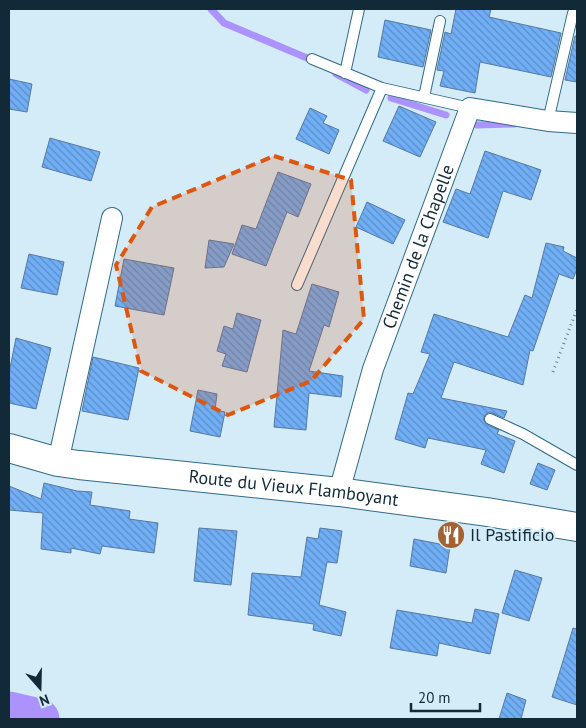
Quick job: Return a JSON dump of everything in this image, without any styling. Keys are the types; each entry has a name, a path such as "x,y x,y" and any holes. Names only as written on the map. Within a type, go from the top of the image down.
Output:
{"main road":[{"name":"Route du Vieux Flamboyant","path":"9,448 58,462 339,492 487,512 577,527"}],"street":[{"path":"470,108 548,121 577,123"},
{"name":"Chemin de la Chapelle","path":"339,492 373,369 470,108"},
{"path":"58,462 112,218"}],"lane":[{"path":"345,72 359,9"},
{"path":"548,121 573,13"},
{"path":"424,97 440,20"},
{"path":"312,59 382,88 470,108"},
{"path":"297,285 382,88"},
{"path":"490,419 523,434 577,465"}],"path":[{"path":"553,372 577,309"}],"highlighted area":[{"path":"274,156 351,180 364,319 311,381 228,415 141,371 116,265 152,207"}],"building":[{"path":"456,9 491,9 489,17 561,33 551,77 480,62 475,93 440,86 444,71 437,70 445,32 451,34"},
{"path":"385,20 431,30 423,67 378,57"},
{"path":"575,36 577,36 577,82 565,80"},
{"path":"9,79 32,84 27,112 9,109"},
{"path":"399,106 436,122 420,157 383,141"},
{"path":"310,108 327,116 323,123 339,130 329,154 296,139"},
{"path":"50,138 100,152 91,181 42,167"},
{"path":"485,151 541,170 531,200 503,191 488,238 443,222 456,189 470,194"},
{"path":"278,172 311,184 298,217 287,212 266,266 232,254 242,225 256,229"},
{"path":"367,202 405,220 393,244 356,227"},
{"path":"209,240 234,244 224,267 205,268"},
{"path":"546,243 564,247 563,251 577,258 577,269 573,279 559,274 533,351 530,350 523,385 454,362 441,398 507,411 504,418 490,412 483,419 487,425 499,430 497,434 515,441 504,473 481,464 486,450 428,438 425,448 395,439 408,393 413,394 430,354 421,352 434,314 508,337 525,295 532,298"},
{"path":"29,254 64,262 57,295 21,288"},
{"path":"124,259 174,268 164,315 115,306"},
{"path":"312,284 339,292 329,327 324,325 309,371 343,376 341,397 309,393 306,430 274,427 283,330 296,334"},
{"path":"237,313 261,320 247,372 222,366 226,354 217,351 224,326 233,329"},
{"path":"16,338 51,348 36,409 9,403 9,373"},
{"path":"93,357 139,368 128,420 82,411"},
{"path":"198,390 217,394 215,410 225,412 220,437 190,431"},
{"path":"538,463 555,470 547,490 530,484"},
{"path":"44,483 77,491 92,492 90,505 130,511 129,519 158,523 154,553 102,546 100,554 71,548 71,553 41,549 43,513 9,510 9,486 41,499"},
{"path":"199,528 237,531 231,585 194,581"},
{"path":"320,528 342,531 337,563 327,562 319,605 346,612 341,636 313,630 314,624 248,615 252,573 301,577 307,537 318,539"},
{"path":"414,539 450,546 446,573 410,566"},
{"path":"515,570 542,578 529,621 502,613"},
{"path":"475,609 499,614 490,654 439,643 437,656 390,648 397,610 472,623"},
{"path":"573,628 577,629 577,705 552,697"},
{"path":"507,693 526,700 521,719 499,719"}],"waterway":[{"path":"211,9 224,23 314,61"},
{"path":"336,74 366,90"},
{"path":"391,98 446,115"},
{"path":"477,125 514,124"},
{"path":"9,712 39,719"}],"place":[{"name":"Il Pastificio","path":"451,535"}]}
